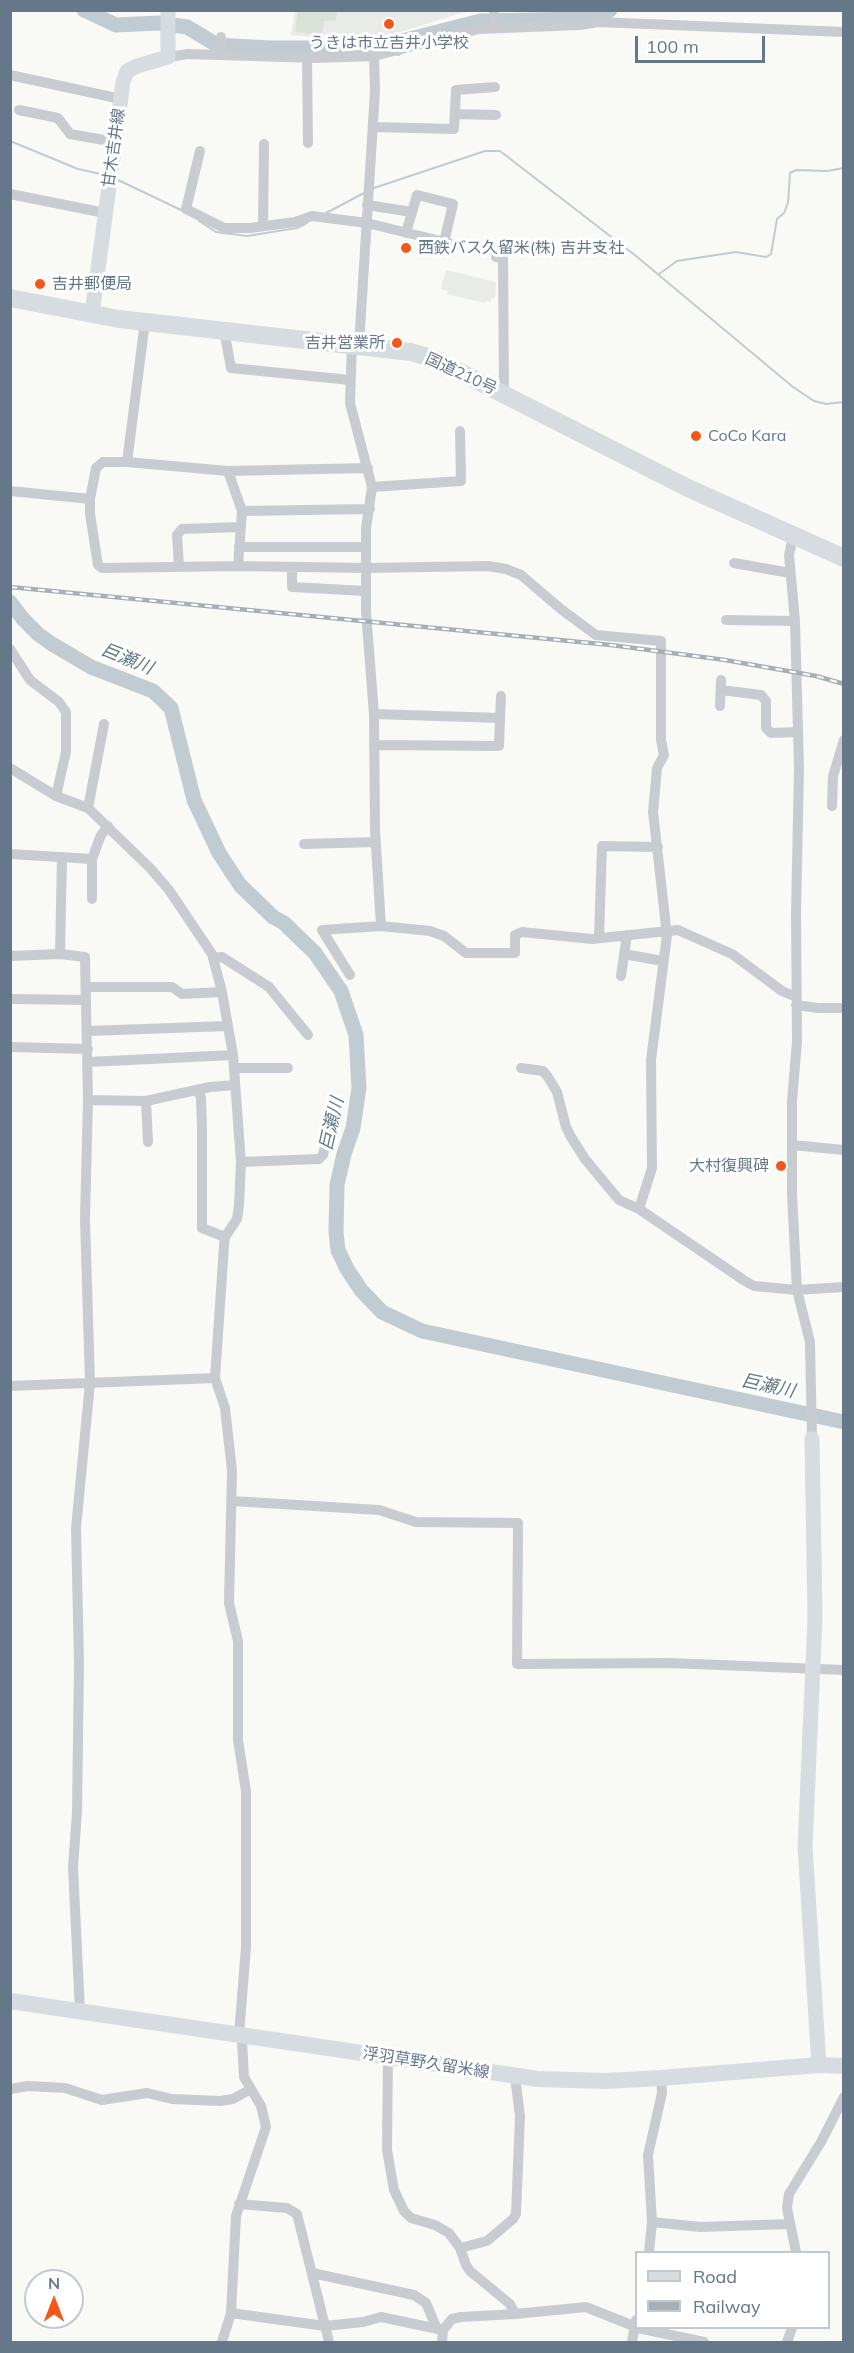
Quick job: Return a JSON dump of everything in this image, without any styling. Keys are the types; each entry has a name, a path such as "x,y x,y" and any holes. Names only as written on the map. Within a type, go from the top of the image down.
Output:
{"highway":[{"name":"国道210号","path":"10,298 145,322 411,351 434,359 690,489 843,558"}],"main road":[{"name":"浮羽草野久留米線","path":"10,2001 515,2077 606,2081 819,2065 843,2066"}],"street":[{"path":"168,20 168,57 220,46 374,56 397,44 479,29 495,19 580,25 598,17 842,33"},
{"path":"308,143 315,51"},
{"path":"374,56 375,92 367,223 356,344 350,380 350,403 372,487 366,548 366,591 374,714 376,842 381,926"},
{"name":"甘木吉井線","path":"92,314 121,99 127,71 168,57"},
{"path":"10,75 121,99"},
{"path":"373,127 454,129 456,90 495,87"},
{"path":"19,110 58,118 70,134 115,142"},
{"path":"455,114 496,115"},
{"path":"263,226 264,144"},
{"path":"200,151 186,209 224,228 263,226 315,217 367,223 446,242 453,204 417,195 406,232"},
{"path":"10,194 105,213"},
{"path":"368,194 412,212"},
{"path":"496,257 503,259 504,395"},
{"path":"127,462 145,322"},
{"path":"225,330 231,368 350,380"},
{"path":"372,487 461,481 460,431"},
{"path":"368,468 228,471 103,462 96,468 90,499 90,514 98,565 102,568 238,566 366,568 466,564 506,569 521,575 596,635 661,640 660,732 664,755 657,768 653,812 670,929 663,961 651,1060 652,1168 639,1209"},
{"path":"228,471 242,511 238,566"},
{"path":"10,491 90,499"},
{"path":"242,511 370,509"},
{"path":"179,567 177,536 182,529 241,528"},
{"path":"793,537 789,555 795,621 798,732 797,1042 792,1101 792,1195 797,1290 810,1342 812,1394 814,1670 805,1847 819,2065"},
{"path":"239,547 366,548"},
{"path":"734,563 790,573"},
{"path":"292,567 292,587 366,591"},
{"path":"726,620 795,621"},
{"path":"10,649 30,680 59,702 66,712 66,752 56,796"},
{"path":"720,706 721,685 761,695 766,701 766,728 771,733 798,732"},
{"path":"374,745 499,746 501,696"},
{"path":"374,714 500,717"},
{"path":"88,808 104,724"},
{"path":"832,806 833,776 843,740"},
{"path":"10,768 56,796 88,808 150,868 169,890 214,958 233,1055 241,1162 237,1219 225,1237 215,1378 225,1408 228,1431 232,1501 229,1603 238,1641 238,1740 246,1791 246,1947 239,2035 242,2041 244,2077 261,2106 266,2127 239,2204 235,2227 231,2313 222,2343"},
{"path":"92,899 92,859 101,835 108,826"},
{"path":"304,844 376,842"},
{"path":"599,938 602,846 658,847"},
{"path":"10,854 92,859"},
{"path":"60,954 62,858"},
{"path":"350,975 322,930 394,926 430,931 444,936 465,953 515,953 515,935 522,932 599,938 670,929 732,954 796,1001 818,1008 843,1008"},
{"path":"621,976 627,935"},
{"path":"10,956 60,954 85,957 88,1049 85,1220 90,1383 76,1528 79,1663 77,1812 73,1867 80,2012"},
{"path":"624,954 663,961"},
{"path":"214,958 222,957 269,987 308,1035"},
{"path":"86,987 172,987 182,994 222,992"},
{"path":"10,999 86,1000"},
{"path":"87,1031 228,1026"},
{"path":"10,1047 88,1049"},
{"path":"88,1062 233,1055"},
{"path":"234,1068 288,1068"},
{"path":"521,1068 543,1071 548,1077 556,1092 566,1127 585,1159 619,1200 639,1209 754,1286 797,1290 843,1287"},
{"path":"88,1100 147,1101 235,1085"},
{"path":"198,1090 201,1098 202,1129 202,1228 225,1237"},
{"path":"147,1101 148,1142"},
{"path":"241,1162 319,1160 329,1130"},
{"path":"792,1145 843,1150"},
{"path":"10,1386 215,1378"},
{"path":"232,1501 379,1510 416,1522 518,1523 517,1664 668,1663 843,1670"},
{"path":"388,2057 387,2150 394,2190 399,2203 411,2218 435,2225 449,2233 460,2248 465,2265 510,2304 515,2314"},
{"path":"460,2248 487,2241 516,2214 520,2116 515,2077"},
{"path":"649,2251 652,2222 648,2155 662,2094 661,2078"},
{"path":"10,2089 28,2086 65,2088 102,2100 147,2093 172,2099 220,2101 233,2099 250,2089"},
{"path":"796,2251 787,2208 789,2194 821,2142 843,2097"},
{"path":"239,2204 287,2208 297,2214 329,2343"},
{"path":"652,2222 700,2227 790,2224"},
{"path":"312,2272 414,2295 426,2303 440,2329 442,2343"},
{"path":"440,2329 452,2319 462,2317 586,2307 635,2325"},
{"path":"231,2313 325,2326 363,2322 381,2317 440,2329"},
{"path":"651,2329 704,2343"}],"shaded area":[{"path":"298,10 337,11 336,20 324,21 322,35 295,32"},
{"path":"295,11 468,11 381,38 353,40 291,35"},
{"path":"446,270 496,282 495,298 485,303 447,294 448,291 441,289"}],"waterway":[{"path":"84,10 116,25 159,23 187,27 217,45 270,48 374,48 481,21 579,19 610,10"},
{"path":"10,141 78,169 105,175"},
{"path":"374,188 485,151 500,151 636,256 793,387 814,401 826,404 844,402"},
{"path":"659,274 677,261 736,252 766,257 771,254 777,219 784,213 788,203 790,173 796,170 827,171 844,168"},
{"path":"116,179 181,210"},
{"path":"326,213 366,192"},
{"path":"199,221 216,232 247,236 297,228 307,223"},
{"name":"巨瀬川","path":"10,602 23,619 52,644 91,667 153,691 171,708 194,800 219,853 240,885 315,953 341,991 356,1035 359,1088 353,1128 337,1185 338,1250 361,1290 382,1312 422,1331 844,1422"}],"railway":[{"path":"10,587 611,645 725,660 816,676 844,684"}],"place":[{"name":"うきは市立吉井小学校","path":"389,24"},
{"name":"西鉄バス久留米(株) 吉井支社","path":"406,248"},
{"name":"吉井郵便局","path":"40,284"},
{"name":"吉井営業所","path":"397,343"},
{"name":"CoCo Kara","path":"696,436"},
{"name":"大村復興碑","path":"781,1166"}]}
